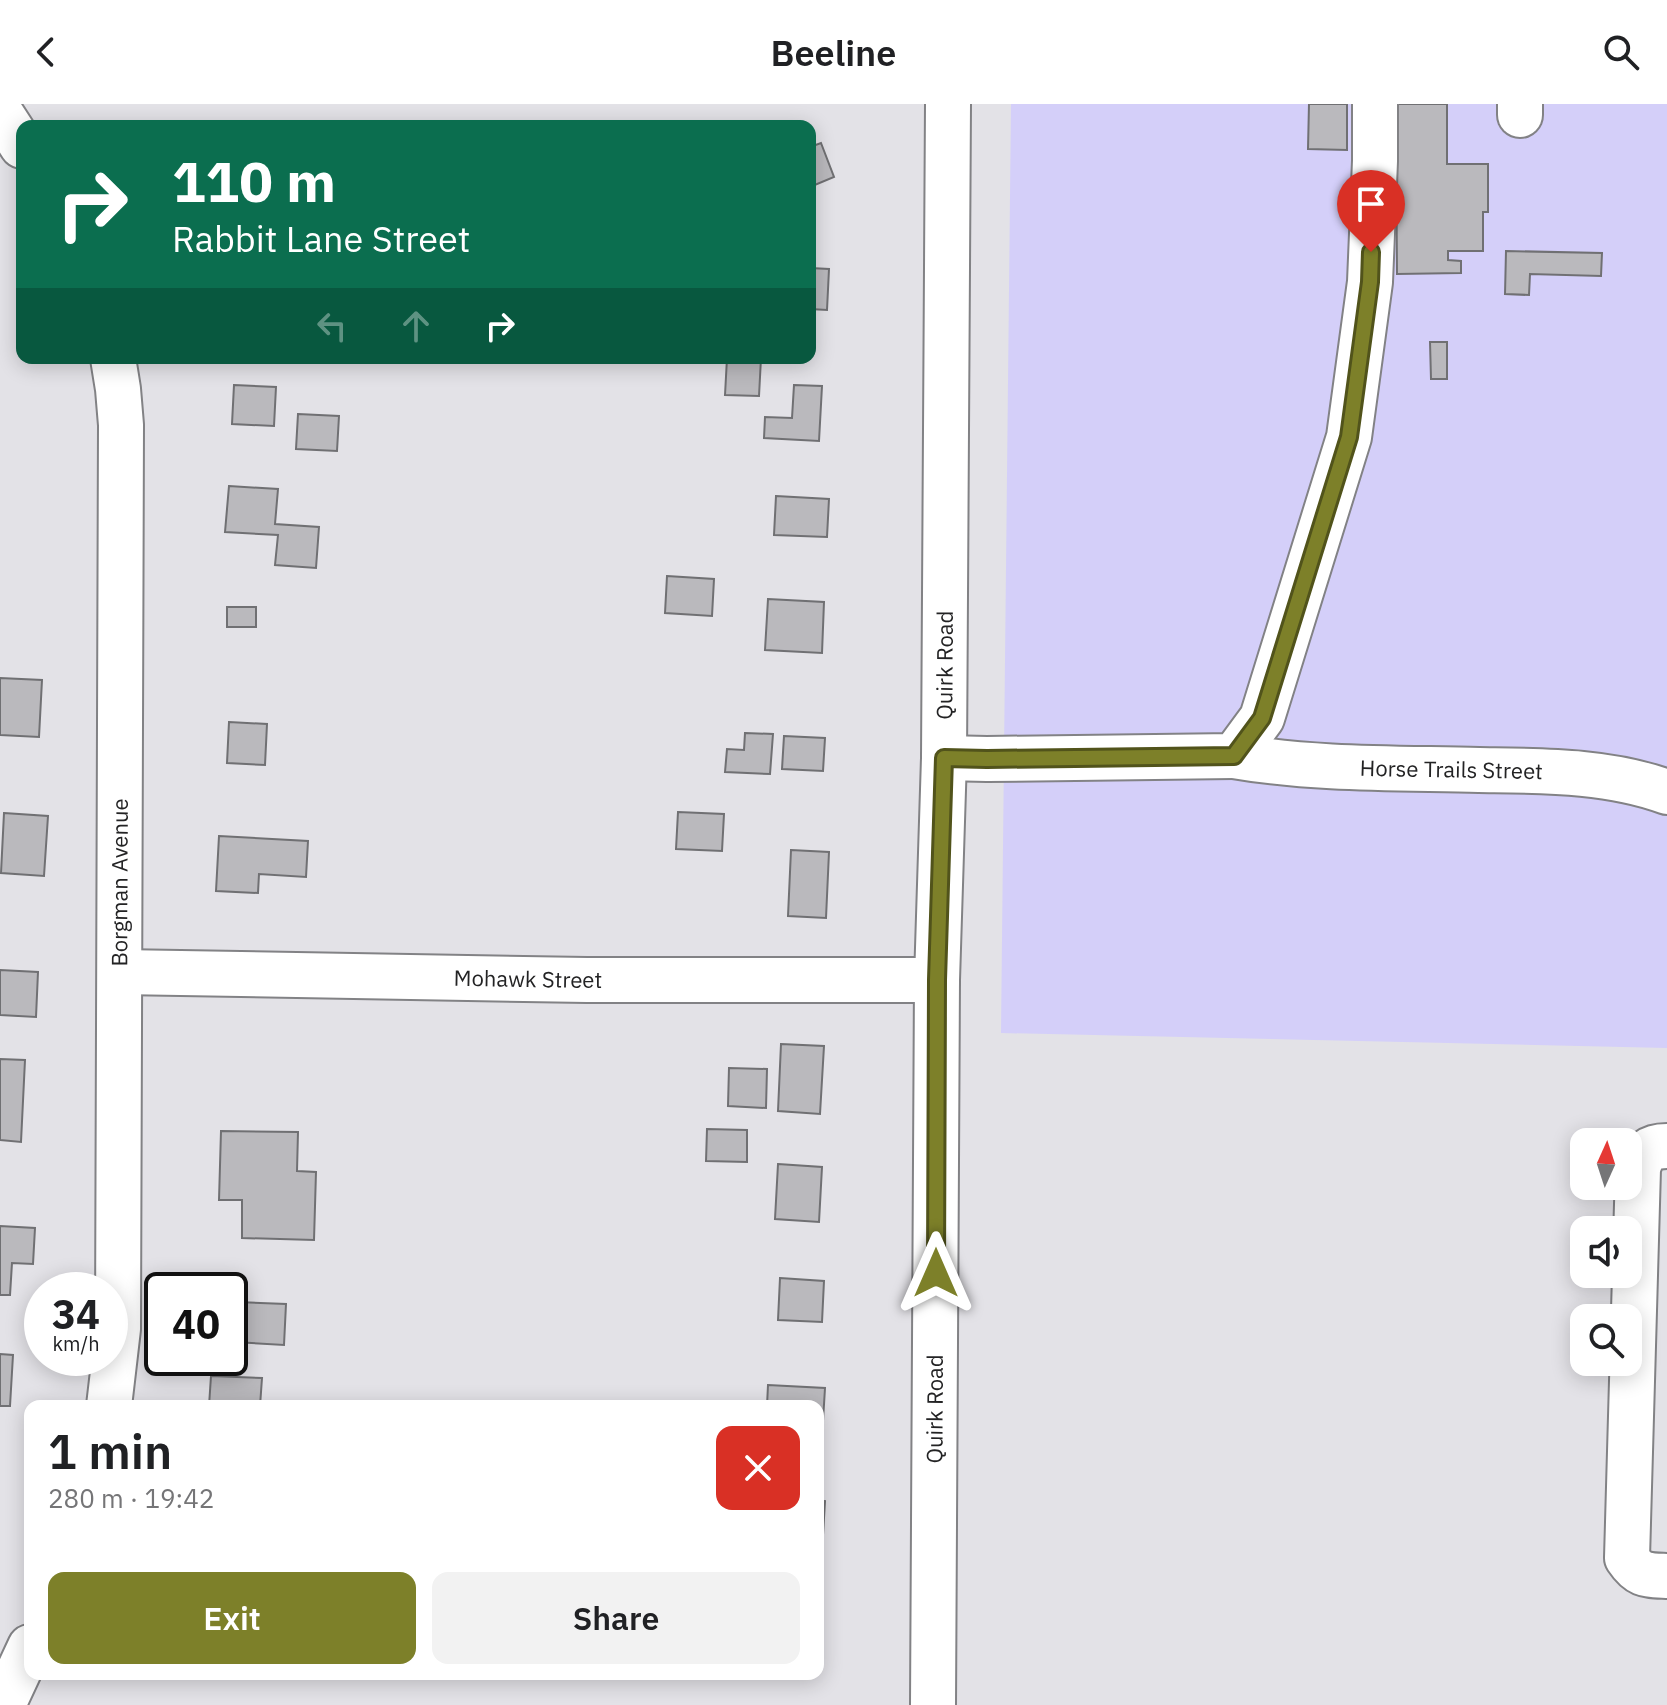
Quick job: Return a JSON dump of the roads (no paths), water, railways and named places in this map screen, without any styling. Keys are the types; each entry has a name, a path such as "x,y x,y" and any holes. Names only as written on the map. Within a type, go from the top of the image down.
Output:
{"street":[{"name":"Quirk Road","path":"933,1705 937,980 944,758 948,104"},
{"path":"1234,756 1262,718 1349,437 1370,282 1375,104"},
{"path":"0,112 16,137"},
{"name":"Borgman Avenue","path":"110,1400 118,1329 120,972 121,425 114,364"},
{"name":"Horse Trails Street","path":"944,758 1234,756 1279,764 1324,767 1586,774 1667,792"},
{"name":"Mohawk Street","path":"120,972 587,980 937,980"},
{"path":"1667,1146 1649,1149 1641,1158 1638,1169 1627,1558 1635,1570 1667,1576"},
{"path":"3,1705 24,1660"}]}
